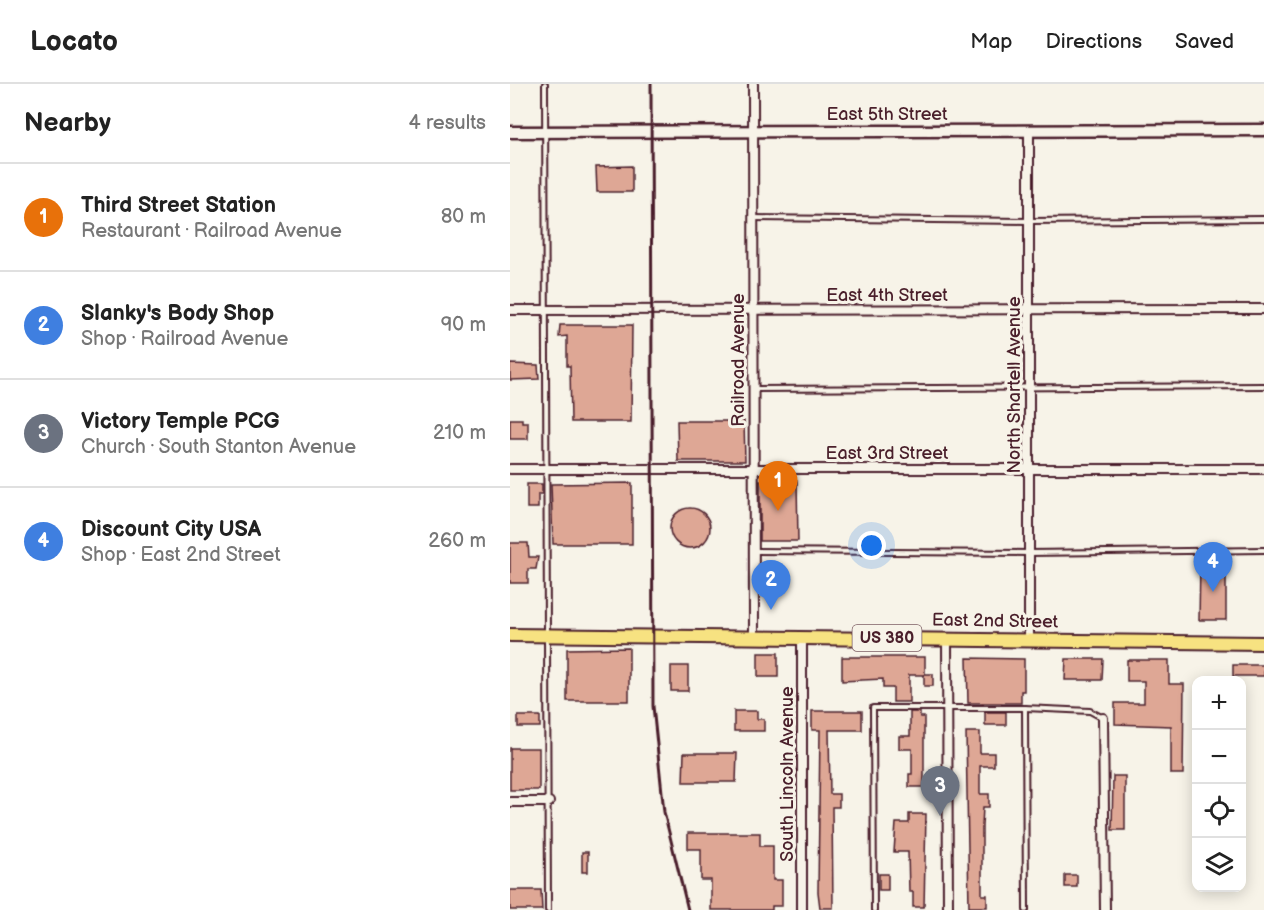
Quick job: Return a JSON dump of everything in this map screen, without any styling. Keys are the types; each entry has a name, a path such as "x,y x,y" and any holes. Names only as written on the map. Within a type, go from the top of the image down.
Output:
{"main road":[{"name":"East 2nd Street","path":"510,635 754,636 1264,644"}],"street":[{"name":"Railroad Avenue","path":"753,84 754,636"},
{"name":"North Shartell Avenue","path":"1029,130 1029,640"},
{"name":"East 5th Street","path":"510,132 1264,130"},
{"name":"East 4th Street","path":"510,310 1264,309"},
{"name":"East 3rd Street","path":"510,470 1029,467 1264,469"},
{"name":"South Lincoln Avenue","path":"802,637 802,910"},
{"path":"947,639 948,910"},
{"path":"1103,718 1105,910"},
{"path":"510,802 549,802"}],"lane":[{"path":"545,84 548,910"},
{"path":"753,218 1029,221 1264,219"},
{"path":"753,389 1264,386"},
{"path":"753,551 1029,553 1264,550"},
{"path":"874,910 873,708 1025,708 1090,711 1103,718"},
{"path":"1025,708 1026,910"}],"building":[{"path":"632,166 632,192 597,192 596,167"},
{"path":"560,325 632,325 631,422 571,422 567,336 559,337"},
{"path":"510,364 538,365 539,379 510,380"},
{"path":"510,419 522,419 522,422 528,422 528,439 510,439"},
{"path":"677,421 744,421 745,461 678,461"},
{"path":"760,481 797,481 798,541 760,541"},
{"path":"632,483 632,544 553,544 551,484"},
{"path":"527,484 542,484 542,494 538,494 538,508 527,508"},
{"path":"690,508 704,514 710,528 704,542 690,548 676,542 670,528 676,514"},
{"path":"510,543 528,543 529,557 538,557 536,569 528,569 528,583 510,583"},
{"path":"1208,556 1223,556 1223,565 1226,565 1226,620 1199,620 1200,565 1208,565"},
{"path":"629,648 629,701 567,701 567,649"},
{"path":"758,653 778,653 778,677 758,677"},
{"path":"842,657 925,657 925,674 933,674 933,686 924,686 924,675 909,675 909,702 893,702 893,688 883,688 883,679 842,681"},
{"path":"967,658 1024,659 1024,691 1021,691 1021,703 968,703"},
{"path":"1066,659 1103,659 1102,680 1065,680"},
{"path":"1127,660 1169,660 1169,684 1184,684 1183,774 1171,774 1171,726 1115,724 1115,703 1144,703 1144,681 1127,681"},
{"path":"1233,665 1264,665 1264,676 1233,676"},
{"path":"671,666 688,666 688,691 671,691"},
{"path":"734,711 757,711 757,719 764,719 764,731 734,731"},
{"path":"812,711 862,711 862,730 829,730 830,794 839,794 839,807 832,807 833,908 820,908 818,892 820,730 812,730"},
{"path":"910,712 920,712 920,717 924,717 924,787 909,787 909,774 912,774 912,749 899,749 899,736 910,736"},
{"path":"985,712 1006,712 1006,725 985,725"},
{"path":"518,716 540,716 540,727 518,727"},
{"path":"966,732 980,732 980,753 994,753 994,766 980,766 980,794 989,794 989,807 983,807 982,826 982,895 987,895 987,907 969,907"},
{"path":"510,748 539,748 539,790 510,790"},
{"path":"684,753 737,753 736,782 683,782"},
{"path":"1113,776 1125,776 1125,830 1112,830"},
{"path":"909,814 926,814 924,907 913,907 913,892 909,892 908,852 894,852 896,823 909,823"},
{"path":"688,833 760,833 760,846 773,846 773,880 782,880 782,906 772,906 772,910 711,910 711,880 701,880 701,849 688,849"},
{"path":"582,852 588,852 588,872 582,872"},
{"path":"879,874 888,874 888,890 879,890"},
{"path":"1065,875 1077,875 1077,887 1065,887"},
{"path":"510,890 541,890 542,910 510,910"}],"railway":[{"path":"651,84 653,706 664,812 688,910"}],"place":[{"name":"Third Street Station","path":"778,511"},
{"name":"Discount City USA","path":"1213,592"},
{"name":"Slanky's Body Shop","path":"771,610"},
{"name":"Victory Temple PCG","path":"940,816"}]}
